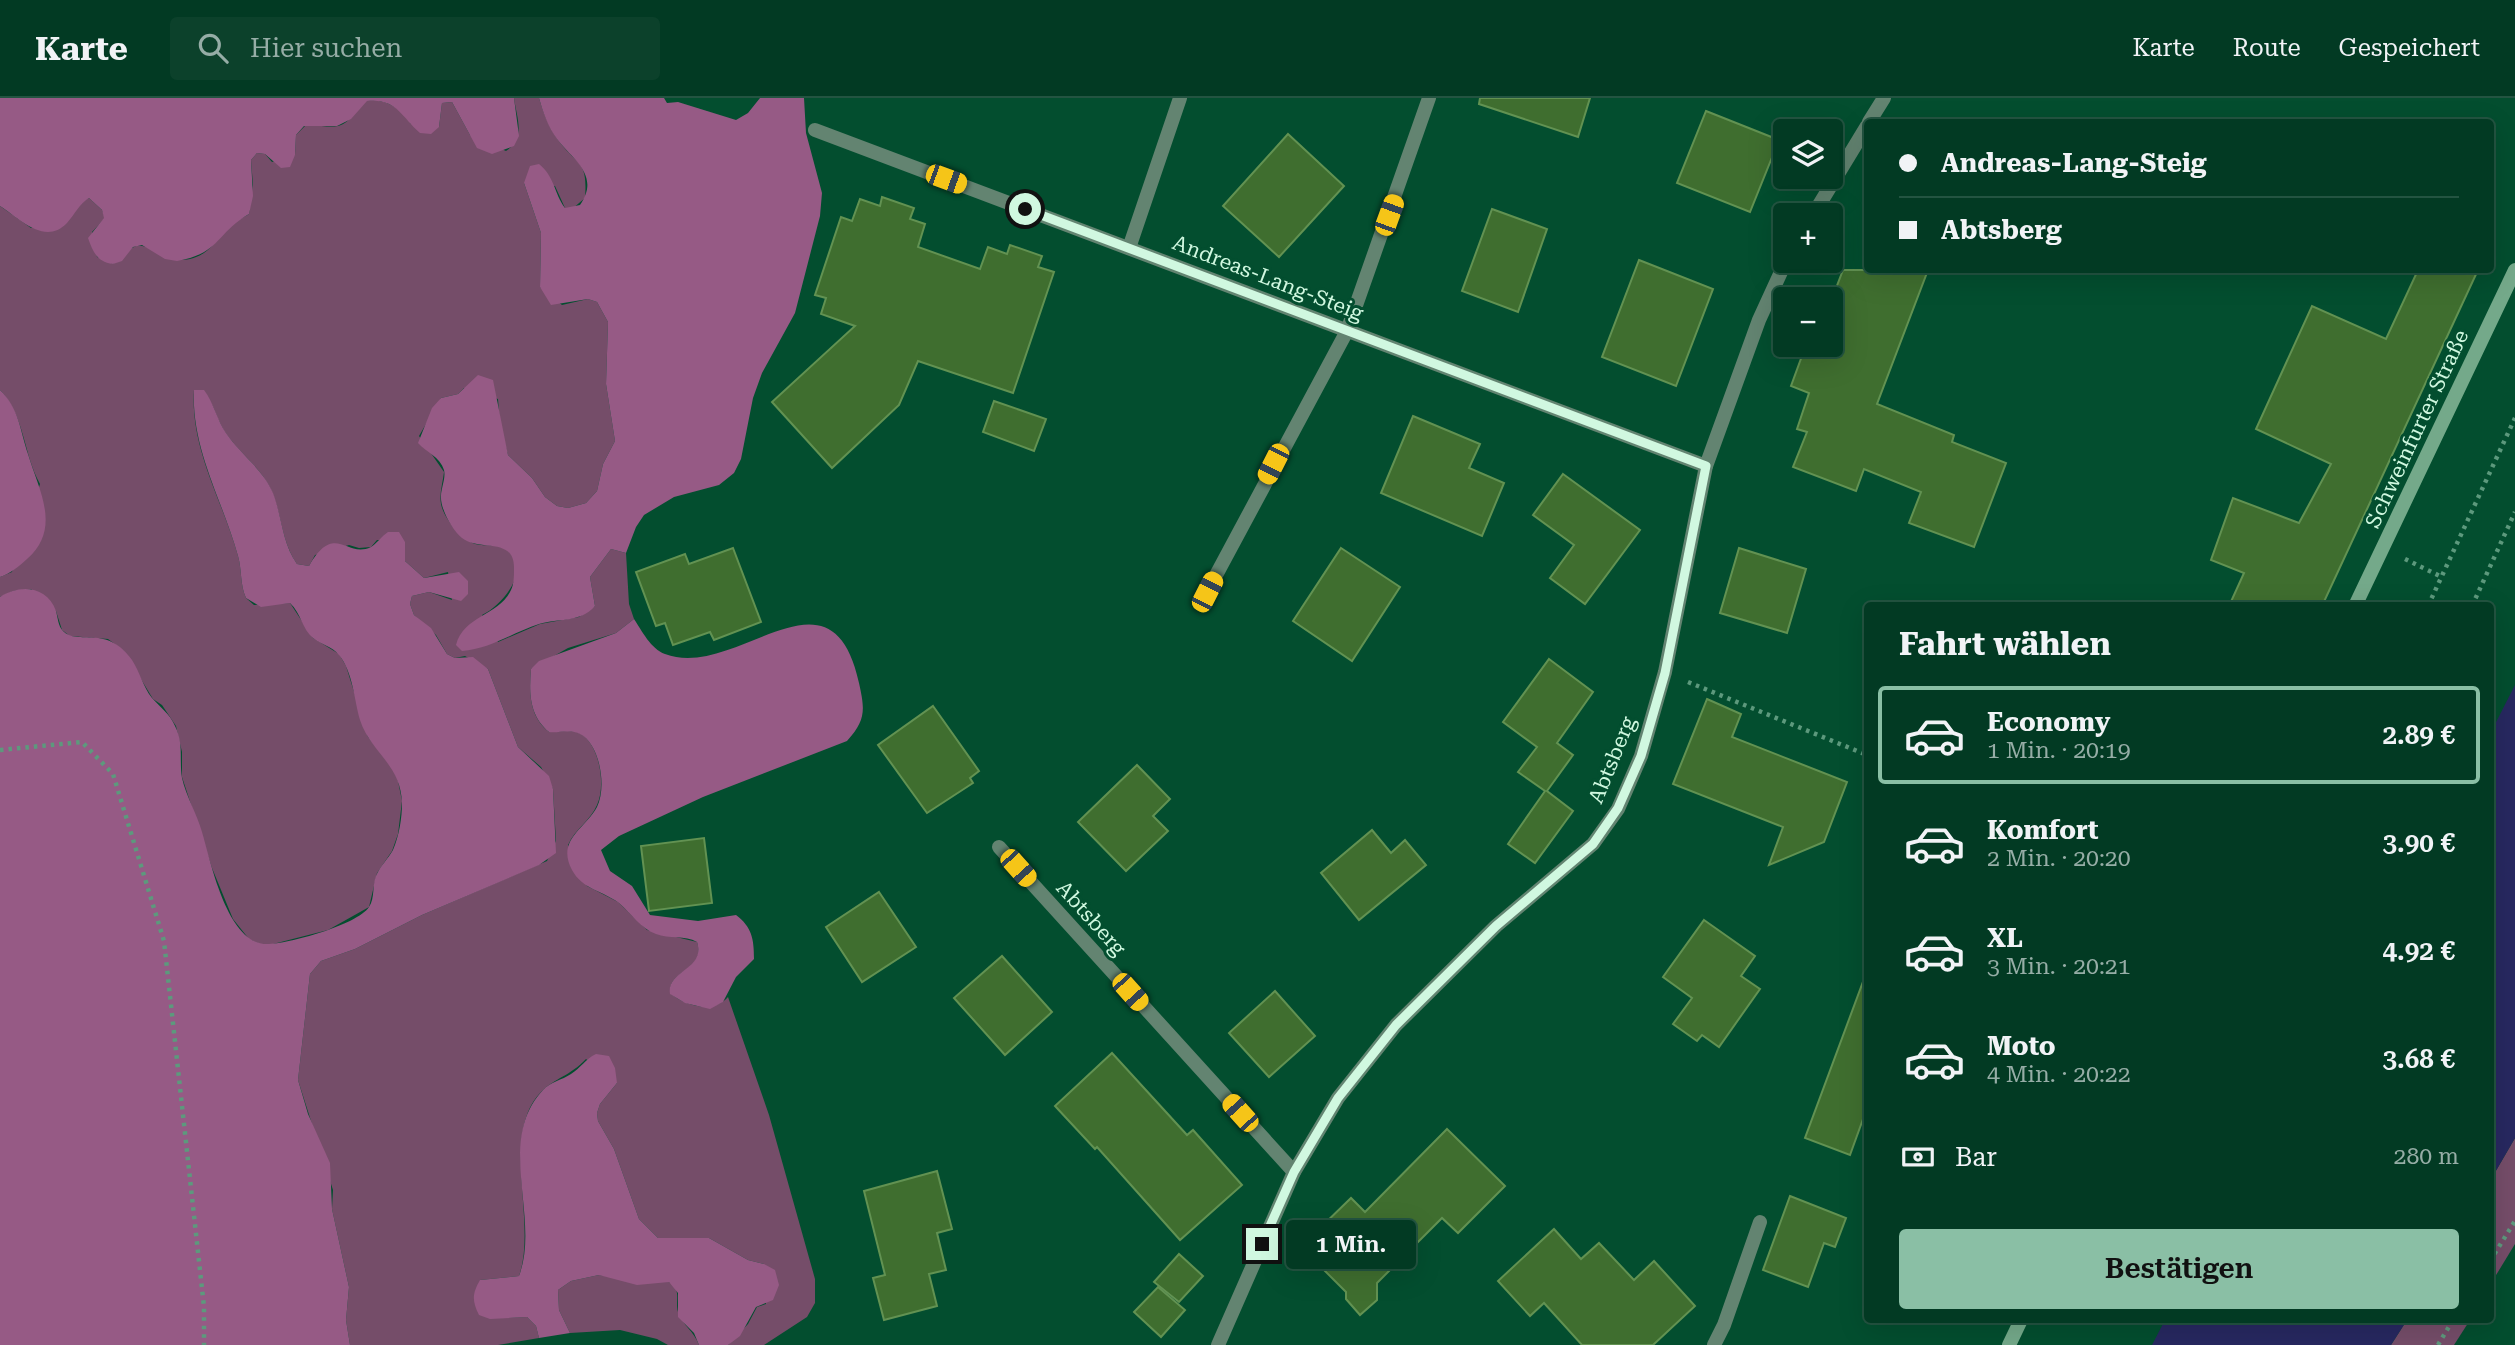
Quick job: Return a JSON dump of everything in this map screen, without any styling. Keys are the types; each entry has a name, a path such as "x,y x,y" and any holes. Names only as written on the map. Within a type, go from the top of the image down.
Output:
{"street":[{"path":"1129,248 1180,98"},
{"path":"1207,592 1347,331 1429,98"},
{"path":"1871,119 1884,98"},
{"name":"Andreas-Lang-Steig","path":"815,130 1706,466"},
{"path":"1820,203 1864,131"},
{"name":"Schweinfurter Straße","path":"2357,602 2515,270"},
{"name":"Abtsberg","path":"1218,1345 1294,1172 1338,1098 1396,1025 1496,926 1593,844 1618,808 1641,756 1665,673 1706,466 1759,320 1781,273"},
{"name":"Abtsberg","path":"999,847 1294,1172"},
{"path":"1713,1345 1724,1325 1760,1222"},
{"path":"2009,1345 2020,1323"}],"path":[{"path":"2430,602 2515,418"},
{"path":"2474,602 2515,512"},
{"path":"2383,549 2442,577"},
{"path":"1665,673 1864,754"},
{"path":"0,750 82,742 113,774 164,941 204,1307 204,1345"},
{"path":"2494,1255 2515,1221"},
{"path":"2438,1345 2452,1323"}],"shaded area":[{"path":"0,98 514,98 519,136 514,146 492,154 477,148 452,102 442,103 439,127 431,134 420,133 392,105 367,101 351,119 337,126 304,126 296,135 295,155 290,167 281,168 265,154 257,153 251,160 253,196 249,214 210,248 191,258 177,261 165,259 142,245 133,247 122,261 113,264 96,256 88,238 104,218 102,210 89,198 67,223 50,232 33,228 0,206"},
{"path":"514,98 539,98 555,135 583,169 585,198 572,209 565,208 555,186 524,183 541,233 540,287 562,305 588,299 597,302 608,322 606,384 615,441 603,464 597,491 586,503 568,508 557,506 545,497 532,478 508,455 500,425 498,399 464,388 458,394 441,398 419,436 444,472 441,504 454,528 475,544 503,548 514,558 517,567 512,586 498,603 482,615 498,642 540,624 579,617 595,606 590,577 611,549 626,553 629,604 634,619 616,633 568,648 531,669 532,704 537,719 549,732 578,732 588,740 597,757 601,777 600,797 594,810 568,845 587,886 618,902 647,930 697,942 699,952 696,959 674,980 671,994 692,1005 707,1007 728,997 769,1115 815,1279 815,1303 807,1317 764,1345 728,1345 748,1324 757,1307 766,1304 764,1264 748,1260 709,1238 658,1238 639,1219 614,1149 598,1121 600,1104 617,1083 586,1059 542,1091 529,1109 523,1130 521,1154 525,1230 524,1254 519,1276 480,1280 502,1318 527,1317 536,1326 539,1338 498,1345 350,1345 346,1320 349,1287 332,1209 333,1190 298,1080 310,974 321,961 355,949 422,915 547,861 556,841 553,789 541,767 518,747 488,669 465,656 455,658 447,654 436,635 414,615 410,604 412,596 429,592 452,600 448,572 424,578 405,561 405,542 377,540 371,547 349,545 315,555 309,566 297,564 288,547 268,483 225,432 207,398 194,390 194,412 202,454 232,535 246,598 254,605 290,603 313,638 339,654 346,666 368,737 393,768 402,801 398,834 392,851 377,873 369,907 328,930 273,944 260,944 249,939 233,919 212,868 182,777 182,752 176,726 162,705 153,699 124,651 108,639 70,636 62,630 56,611 31,589 13,591 0,597 0,577 12,572 40,484 14,411 0,390 0,206 31,228 89,198 102,210 105,218 92,232 97,257 113,264 129,250 139,246 174,258 190,259 203,254 230,225 249,214 253,185 251,160 257,153 265,154 272,162 295,155 296,135 305,126 343,124 366,101 380,101 393,106 411,124 439,127 442,103 452,102 470,135 506,151 516,140 519,128"},
{"path":"539,98 664,98 667,103 678,102 736,120 748,113 760,98 804,98 806,133 822,193 820,216 795,313 762,373 753,398 741,459 734,473 719,485 674,497 644,515 626,553 611,549 590,577 595,606 583,615 539,624 492,644 462,651 456,645 466,627 506,599 511,590 514,577 513,559 509,552 502,548 469,542 462,538 447,518 441,501 444,470 436,458 418,443 432,408 441,398 458,394 478,375 493,380 508,455 532,478 545,497 557,506 568,508 586,503 597,491 603,464 615,441 606,384 608,322 597,302 588,299 551,305 540,287 541,233 524,183 530,166 539,164 544,169 565,208 580,205 587,185 582,168 551,130"},
{"path":"0,390 11,404 18,420 42,495 46,522 38,547 17,567 0,577"},
{"path":"194,390 204,390 226,433 269,484 288,547 297,564 309,566 318,553 333,543 362,549 371,547 388,532 399,532 405,542 405,561 424,578 459,572 468,581 468,594 461,601 429,592 412,596 410,604 414,615 431,628 447,654 455,658 473,657 488,669 518,747 549,776 553,789 556,853 539,865 422,915 355,949 321,961 310,974 298,1080 308,1114 330,1163 332,1209 349,1287 346,1320 350,1345 0,1345 0,597 24,589 40,592 52,603 63,631 77,637 113,642 132,660 149,694 170,718 178,732 182,778 200,825 216,881 231,916 241,931 253,940 267,944 305,937 337,927 362,914 371,903 376,876 393,850 400,827 402,803 396,778 360,720 344,662 336,652 309,634 290,603 261,607 246,598 232,535 203,454 194,412"},
{"path":"634,619 647,639 660,652 693,658 722,652 778,631 804,625 827,628 846,646 861,692 861,721 847,741 703,797 619,836 601,850 610,871 632,886 650,915 698,921 736,915 746,924 753,939 754,959 736,977 723,1002 710,1009 685,1003 670,994 670,986 674,980 696,959 697,942 650,931 619,903 587,886 572,870 567,851 574,836 597,807 601,789 600,767 587,739 573,732 549,732 537,718 532,703 531,669 539,661 616,633"},
{"path":"2515,685 2515,1138 2494,1174 2494,726"},
{"path":"596,1054 609,1056 615,1068 617,1083 600,1104 598,1121 614,1149 639,1219 658,1238 709,1238 748,1260 775,1270 779,1285 773,1300 756,1307 740,1336 728,1345 699,1345 694,1333 678,1317 678,1293 669,1282 637,1285 599,1275 571,1281 558,1290 559,1310 570,1333 539,1338 536,1326 527,1317 490,1319 479,1315 474,1298 480,1280 519,1276 525,1230 520,1156 522,1132 529,1110 546,1087 571,1074"},
{"path":"2515,1138 2515,1244 2494,1278 2494,1174"},
{"path":"599,1275 669,1282 677,1292 680,1317 699,1345 668,1345 657,1339 620,1330 570,1333 559,1310 558,1290 571,1281"},
{"path":"2163,1323 2405,1323 2391,1345 2152,1345"},
{"path":"2405,1323 2468,1323 2454,1345 2391,1345"}],"building":[{"path":"1480,98 1590,98 1578,137 1479,104"},
{"path":"1706,111 1773,138 1773,155 1750,212 1677,183"},
{"path":"1288,134 1344,186 1279,257 1223,206"},
{"path":"882,197 914,208 910,219 925,224 918,247 980,269 988,247 1007,254 1010,245 1042,256 1038,267 1054,272 1013,393 918,361 899,405 832,468 772,402 855,326 821,314 826,298 815,295 841,217 852,221 860,199 880,206"},
{"path":"1492,209 1547,229 1518,312 1462,291"},
{"path":"1639,260 1713,289 1676,386 1602,357"},
{"path":"1843,270 1864,270 1864,273 1927,273 1877,404 1954,435 1952,442 2006,463 1974,547 1909,523 1921,492 1864,469 1856,491 1793,467 1807,432 1797,429 1809,393 1791,386 1802,357 1843,357 1843,287 1836,287"},
{"path":"2417,273 2477,273 2324,602 2231,602 2244,573 2211,560 2233,498 2299,523 2331,464 2256,429 2312,306 2386,339"},
{"path":"994,401 1046,419 1034,451 983,432"},
{"path":"1413,416 1480,444 1469,468 1504,483 1482,536 1381,493"},
{"path":"1563,474 1640,530 1585,604 1550,578 1574,545 1533,515"},
{"path":"733,548 761,622 714,640 710,632 673,645 665,623 656,626 636,572 685,554 689,564"},
{"path":"1341,548 1400,587 1352,661 1293,621"},
{"path":"1739,548 1806,569 1787,633 1720,613"},
{"path":"1549,659 1593,692 1557,743 1573,755 1547,791 1573,811 1535,863 1508,844 1545,791 1518,772 1537,747 1503,722"},
{"path":"1707,699 1741,714 1732,737 1847,782 1824,842 1769,865 1783,827 1673,784"},
{"path":"933,706 979,771 970,778 973,783 927,813 878,745"},
{"path":"1137,765 1170,799 1153,816 1168,831 1126,871 1078,822"},
{"path":"1372,830 1391,853 1405,840 1426,865 1359,920 1321,873"},
{"path":"704,838 712,903 649,911 641,846"},
{"path":"879,892 916,947 862,982 826,927"},
{"path":"1704,920 1755,956 1741,976 1760,989 1719,1047 1702,1035 1697,1041 1673,1024 1692,998 1663,977"},
{"path":"1002,956 1052,1012 1005,1055 954,998"},
{"path":"1864,979 1864,1116 1850,1155 1805,1138"},
{"path":"1275,991 1315,1036 1269,1077 1229,1033"},
{"path":"1112,1053 1187,1135 1193,1130 1242,1185 1180,1240 1097,1147 1095,1149 1055,1106"},
{"path":"1447,1129 1505,1186 1458,1233 1442,1218 1377,1283 1377,1300 1360,1315 1346,1299 1346,1292 1308,1254 1324,1238 1317,1231 1351,1198 1365,1212"},
{"path":"937,1171 952,1229 937,1233 946,1270 929,1274 937,1306 884,1320 873,1278 885,1275 864,1191"},
{"path":"1790,1196 1846,1218 1835,1247 1824,1243 1808,1287 1763,1270"},
{"path":"1554,1229 1581,1259 1599,1243 1634,1280 1654,1261 1695,1306 1653,1345 1582,1345 1544,1303 1530,1316 1498,1281"},
{"path":"1179,1254 1203,1276 1179,1302 1154,1282"},
{"path":"1158,1287 1185,1310 1161,1337 1134,1312"}],"route":[{"path":"1025,209 1706,466 1665,673 1641,756 1618,808 1593,844 1496,926 1396,1025 1338,1098 1294,1172 1262,1244"}]}
